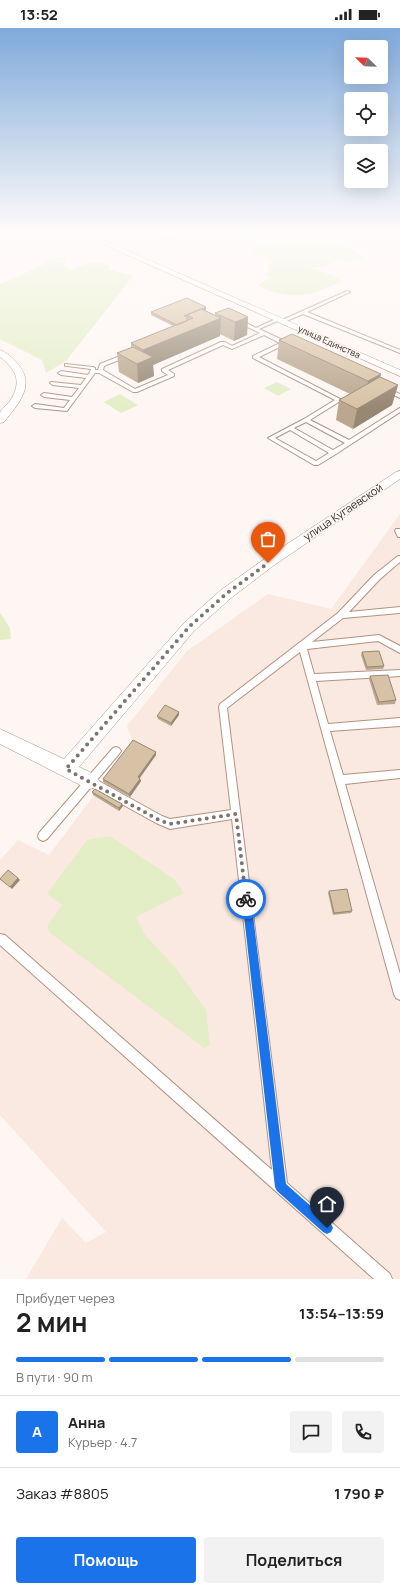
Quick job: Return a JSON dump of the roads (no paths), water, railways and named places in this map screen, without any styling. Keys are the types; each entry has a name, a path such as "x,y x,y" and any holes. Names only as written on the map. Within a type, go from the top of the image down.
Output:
{"street":[{"name":"улица Единства","path":"215,291 400,373"},
{"path":"0,353 14,363 18,368 22,388 0,420"},
{"name":"улица Кугаевской","path":"66,769 189,627 226,594 400,474"},
{"path":"0,736 90,781"}],"lane":[{"path":"256,328 303,312 348,292"},
{"path":"303,312 400,352"},
{"path":"230,317 256,328 263,334 292,347"},
{"path":"100,371 135,391 172,375 164,370 208,350 223,344 232,348 263,334"},
{"path":"285,343 255,357 339,400 306,420 271,438 316,464 400,410"},
{"path":"61,373 91,374 100,371 102,366 129,354"},
{"path":"35,406 65,410 91,374 93,368 68,365"},
{"path":"53,383 82,387"},
{"path":"380,387 400,396"},
{"path":"44,395 73,399"},
{"path":"306,420 350,442"},
{"path":"290,428 334,453"},
{"path":"281,1187 223,707 341,615 376,577 400,558"},
{"path":"341,615 400,610"},
{"path":"302,646 380,638 400,650"},
{"path":"302,646 400,994"},
{"path":"310,678 400,673"},
{"path":"325,728 400,722"},
{"path":"43,836 116,751"},
{"path":"340,780 400,774"},
{"path":"90,781 159,820 170,824 236,814"},
{"path":"1,939 385,1279"}]}
